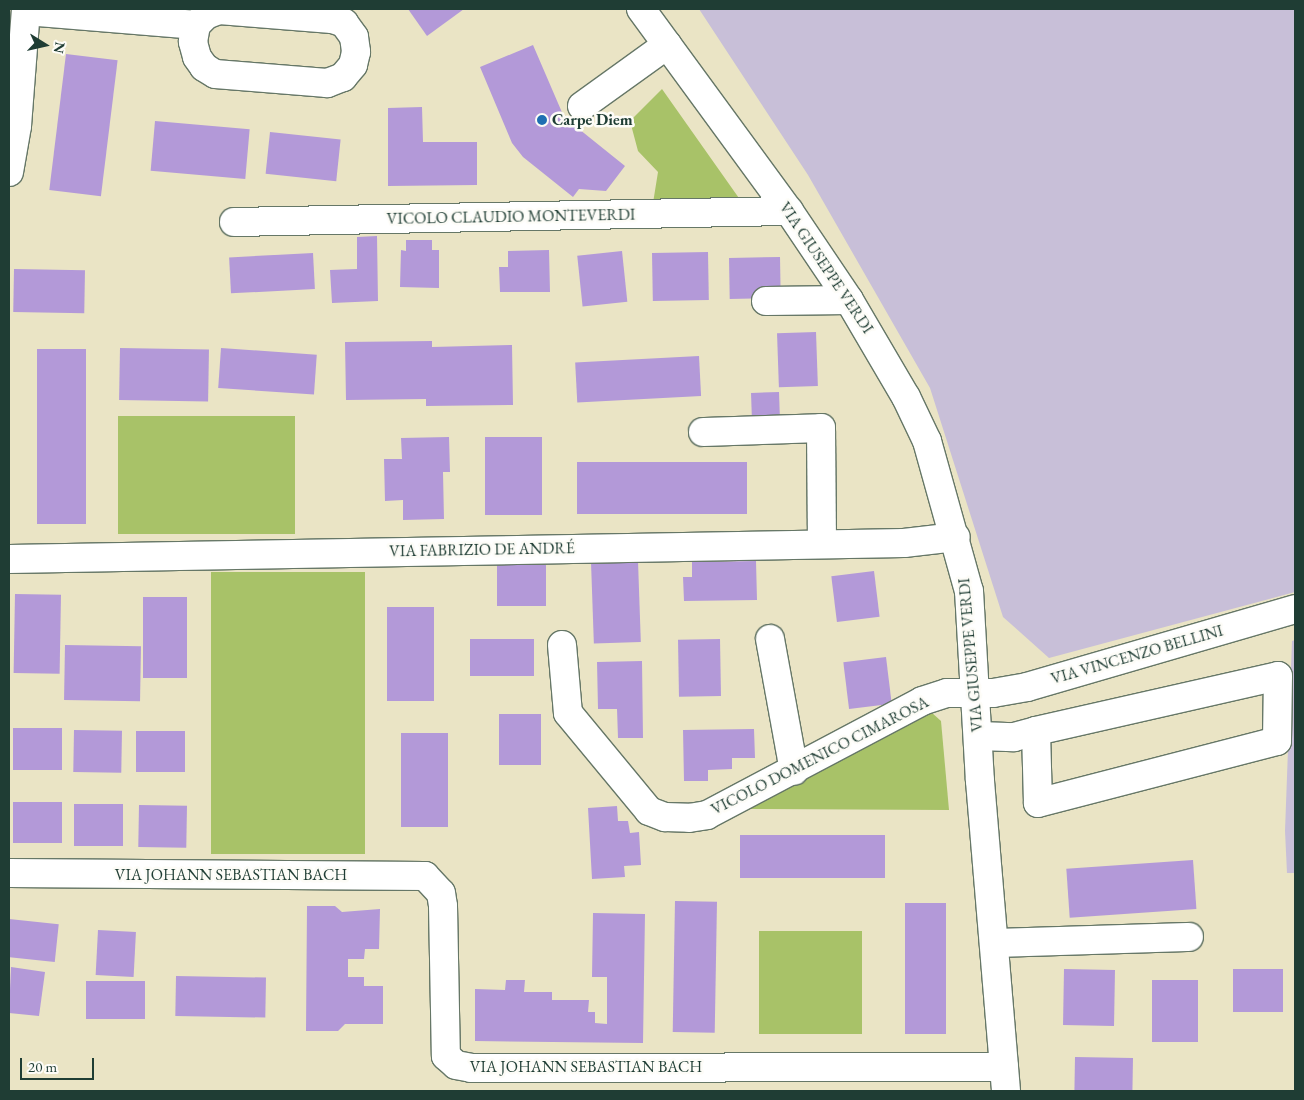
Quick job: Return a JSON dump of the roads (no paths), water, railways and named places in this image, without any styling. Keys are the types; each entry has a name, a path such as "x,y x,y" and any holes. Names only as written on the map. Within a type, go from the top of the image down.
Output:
{"street":[{"name":"VIA GIUSEPPE VERDI","path":"641,9 789,211 849,300 901,389 927,441 956,537 969,591 1005,1079"},
{"path":"9,172 17,126 26,10 196,25"},
{"path":"219,10 332,19 344,23 354,36 356,52 353,65 343,77 327,83 215,74 204,67 197,57 193,42 196,25 206,15 219,10"},
{"path":"582,106 667,45"},
{"name":"VICOLO CLAUDIO MONTEVERDI","path":"234,222 789,211"},
{"path":"766,301 849,300"},
{"path":"703,432 822,428 822,544"},
{"name":"VIA FABRIZIO DE ANDRÉ","path":"9,559 904,543 956,537"},
{"name":"VIA VINCENZO BELLINI","path":"977,692 993,693 1027,687 1295,609"},
{"path":"770,639 794,771"},
{"name":"VICOLO DOMENICO CIMAROSA","path":"562,645 568,713 649,811 665,817 707,815 794,771 922,700 947,693 977,692"},
{"path":"979,736 1014,736 1036,731 1278,676 1277,741 1038,803 1036,731"},
{"name":"VIA JOHANN SEBASTIAN BACH","path":"9,873 424,876 441,893 443,1043 446,1056 456,1065 471,1068 1005,1079"},
{"path":"994,943 1189,937"}],"place":[{"name":"Carpe Diem","path":"542,120"}]}
